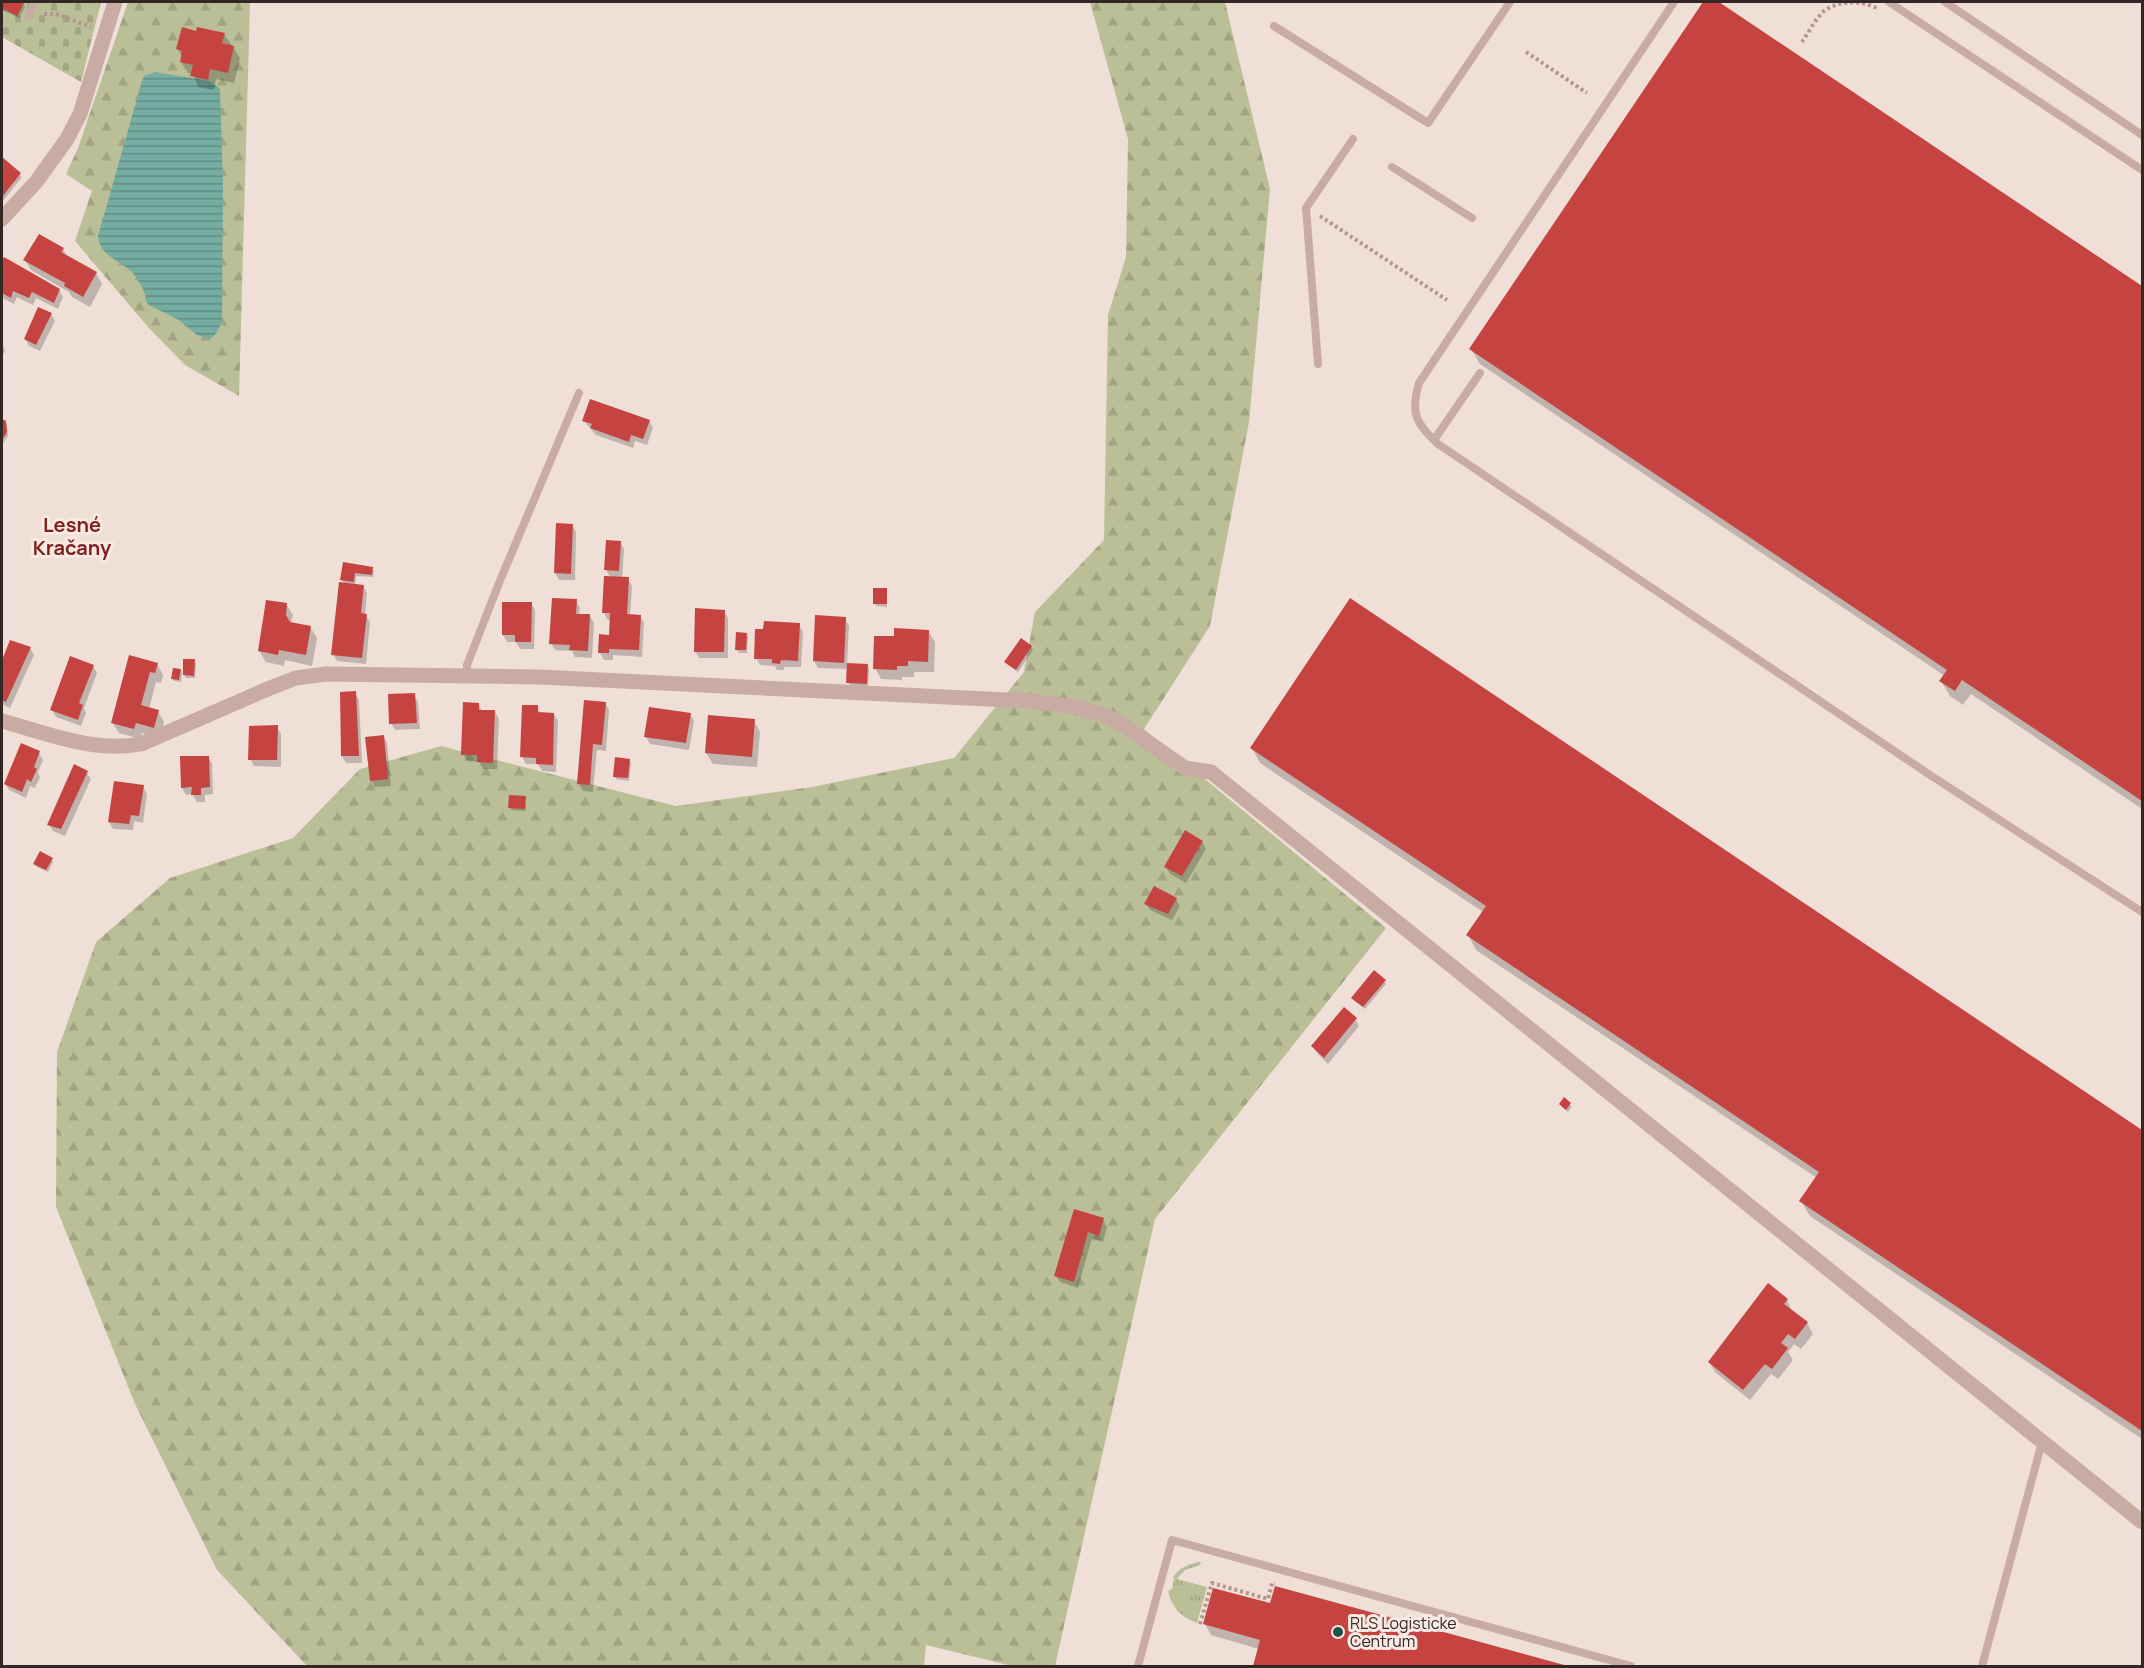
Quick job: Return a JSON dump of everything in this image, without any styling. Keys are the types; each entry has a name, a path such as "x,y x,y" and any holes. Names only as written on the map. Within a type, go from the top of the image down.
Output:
{"street":[{"path":"2,219 36,182 67,139 80,114 115,2"},
{"path":"2,721 92,744 123,748 141,744 296,678 326,674 540,676 1029,701 1077,707 1104,715 1123,725 1185,768 1210,772 2142,1522"}],"lane":[{"path":"30,15 33,2"},
{"path":"1274,26 1428,123 1510,2"},
{"path":"1674,2 1419,383 1414,400 1414,415 1422,428 1434,440 1930,775 2142,912"},
{"path":"1889,2 2142,170"},
{"path":"1945,2 2142,135"},
{"path":"1318,364 1306,208 1353,139"},
{"path":"1392,167 1472,218"},
{"path":"1434,440 1480,373"},
{"path":"466,675 467,665 499,583 579,393"},
{"path":"1982,1666 2042,1442"},
{"path":"1138,1666 1172,1540 1631,1666"}],"path":[{"path":"1802,42 1824,11 1835,5 1849,2 1868,3 1878,9"},
{"path":"30,15 56,14 107,32"},
{"path":"1526,52 1587,93"},
{"path":"1316,213 1447,300"},
{"path":"1200,1624 1212,1583 1268,1599 1272,1582 1284,1586"}],"green space":[{"path":"2,2 101,2 81,82 2,37"},
{"path":"128,2 250,2 239,396 185,365 148,327 75,241 92,191 66,174 78,148"},
{"path":"1090,2 1225,2 1270,189 1249,422 1210,626 1144,729 1386,928 1155,1219 1055,1666 1012,1666 926,1645 924,1666 307,1666 217,1570 135,1404 56,1207 57,1052 96,942 170,878 293,838 360,769 441,746 676,806 812,787 954,758 1024,672 1035,612 1104,540 1108,315 1126,257 1128,139"},
{"path":"1201,1562 1200,1565 1185,1570 1177,1579 1207,1587 1197,1623 1178,1611 1168,1591 1172,1589 1173,1577 1178,1571"}],"water":[{"path":"155,72 210,81 220,89 223,185 222,316 215,335 209,339 197,335 179,320 149,305 134,274 106,253 98,236 142,81 144,76"}],"building":[{"path":"2,2 24,3 17,16 2,8"},
{"path":"1703,2 1719,2 2142,286 2142,801 1962,680 1955,691 1939,681 1947,670 1469,349"},
{"path":"182,27 196,31 197,27 225,33 222,43 234,46 228,73 210,69 208,80 190,76 193,65 180,62 182,51 176,49"},
{"path":"2,157 21,173 2,197"},
{"path":"39,234 64,248 61,252 97,272 83,297 64,286 65,283 23,260"},
{"path":"4,257 60,289 54,303 32,292 29,298 13,291 11,298 2,293"},
{"path":"38,307 52,313 36,345 24,339"},
{"path":"590,399 650,420 643,439 631,435 629,442 590,428 592,424 582,421"},
{"path":"2,419 6,421 7,432 2,440"},
{"path":"556,523 573,524 571,574 554,573"},
{"path":"606,540 621,541 619,571 604,570"},
{"path":"343,562 373,567 372,575 355,573 354,582 340,580"},
{"path":"604,576 629,577 627,614 641,615 639,650 609,649 609,653 598,653 599,634 609,635 610,613 602,613"},
{"path":"339,582 364,585 361,613 367,614 362,658 331,655"},
{"path":"873,588 887,588 887,604 873,604"},
{"path":"552,598 577,599 576,614 590,614 588,651 569,650 570,645 549,644"},
{"path":"1350,598 2142,1130 2142,1431 1799,1201 1819,1172 1466,935 1486,906 1250,748"},
{"path":"266,600 287,603 286,615 290,622 311,626 306,655 279,650 278,655 258,651"},
{"path":"502,602 532,602 531,642 515,642 515,635 502,635"},
{"path":"695,608 725,610 724,652 694,652"},
{"path":"815,615 846,617 844,663 813,661"},
{"path":"764,621 800,623 798,661 781,660 780,664 772,663 772,659 754,659 755,629 763,629"},
{"path":"894,628 929,630 928,662 908,661 908,666 897,666 897,670 873,669 874,636 894,636"},
{"path":"736,632 747,633 746,650 735,650"},
{"path":"1021,638 1032,646 1016,670 1004,662"},
{"path":"10,640 31,647 6,702 2,700 2,660"},
{"path":"129,655 158,663 155,673 150,672 141,705 159,710 154,728 136,723 134,729 111,723"},
{"path":"70,656 94,665 79,703 83,705 78,720 50,710"},
{"path":"183,659 195,659 194,676 183,675"},
{"path":"847,663 868,664 867,684 846,683"},
{"path":"173,668 181,669 179,680 171,679"},
{"path":"356,691 359,756 341,756 340,692"},
{"path":"415,693 417,723 389,724 388,694"},
{"path":"584,700 606,702 602,745 593,744 590,785 577,784"},
{"path":"463,702 479,703 479,710 495,710 493,763 477,762 477,755 461,755"},
{"path":"522,705 538,705 538,712 554,713 553,765 536,764 536,758 520,757"},
{"path":"649,707 691,713 686,743 644,737"},
{"path":"708,715 755,719 752,757 705,753"},
{"path":"278,725 277,760 248,760 249,726"},
{"path":"384,735 388,779 370,781 365,737"},
{"path":"21,743 40,751 34,767 37,769 31,782 27,779 22,792 4,784"},
{"path":"180,756 209,756 210,787 201,788 201,795 191,795 192,787 181,788"},
{"path":"615,757 630,759 628,778 613,777"},
{"path":"74,764 88,771 61,829 47,825"},
{"path":"114,781 144,785 139,816 131,815 129,824 108,822"},
{"path":"509,795 526,796 525,809 508,808"},
{"path":"1185,830 1203,841 1182,876 1164,867"},
{"path":"40,851 53,858 46,870 33,864"},
{"path":"1154,886 1177,898 1168,914 1144,904"},
{"path":"1374,970 1386,980 1363,1007 1351,998"},
{"path":"1344,1007 1357,1018 1324,1058 1311,1046"},
{"path":"1564,1097 1571,1103 1566,1110 1559,1104"},
{"path":"1074,1209 1104,1218 1099,1236 1088,1232 1074,1282 1054,1276"},
{"path":"1768,1283 1788,1299 1784,1304 1808,1322 1795,1339 1788,1334 1781,1343 1788,1348 1772,1369 1765,1364 1743,1390 1708,1362"},
{"name":"RLS Logisticke Centrum","path":"1275,1586 1568,1666 1253,1666 1260,1640 1203,1624 1213,1588 1270,1603"}],"place":[{"name":"RLS Logisticke Centrum","path":"1338,1632"}],"district":[{"name":"Lesné Kračany","path":"72,536"}]}
